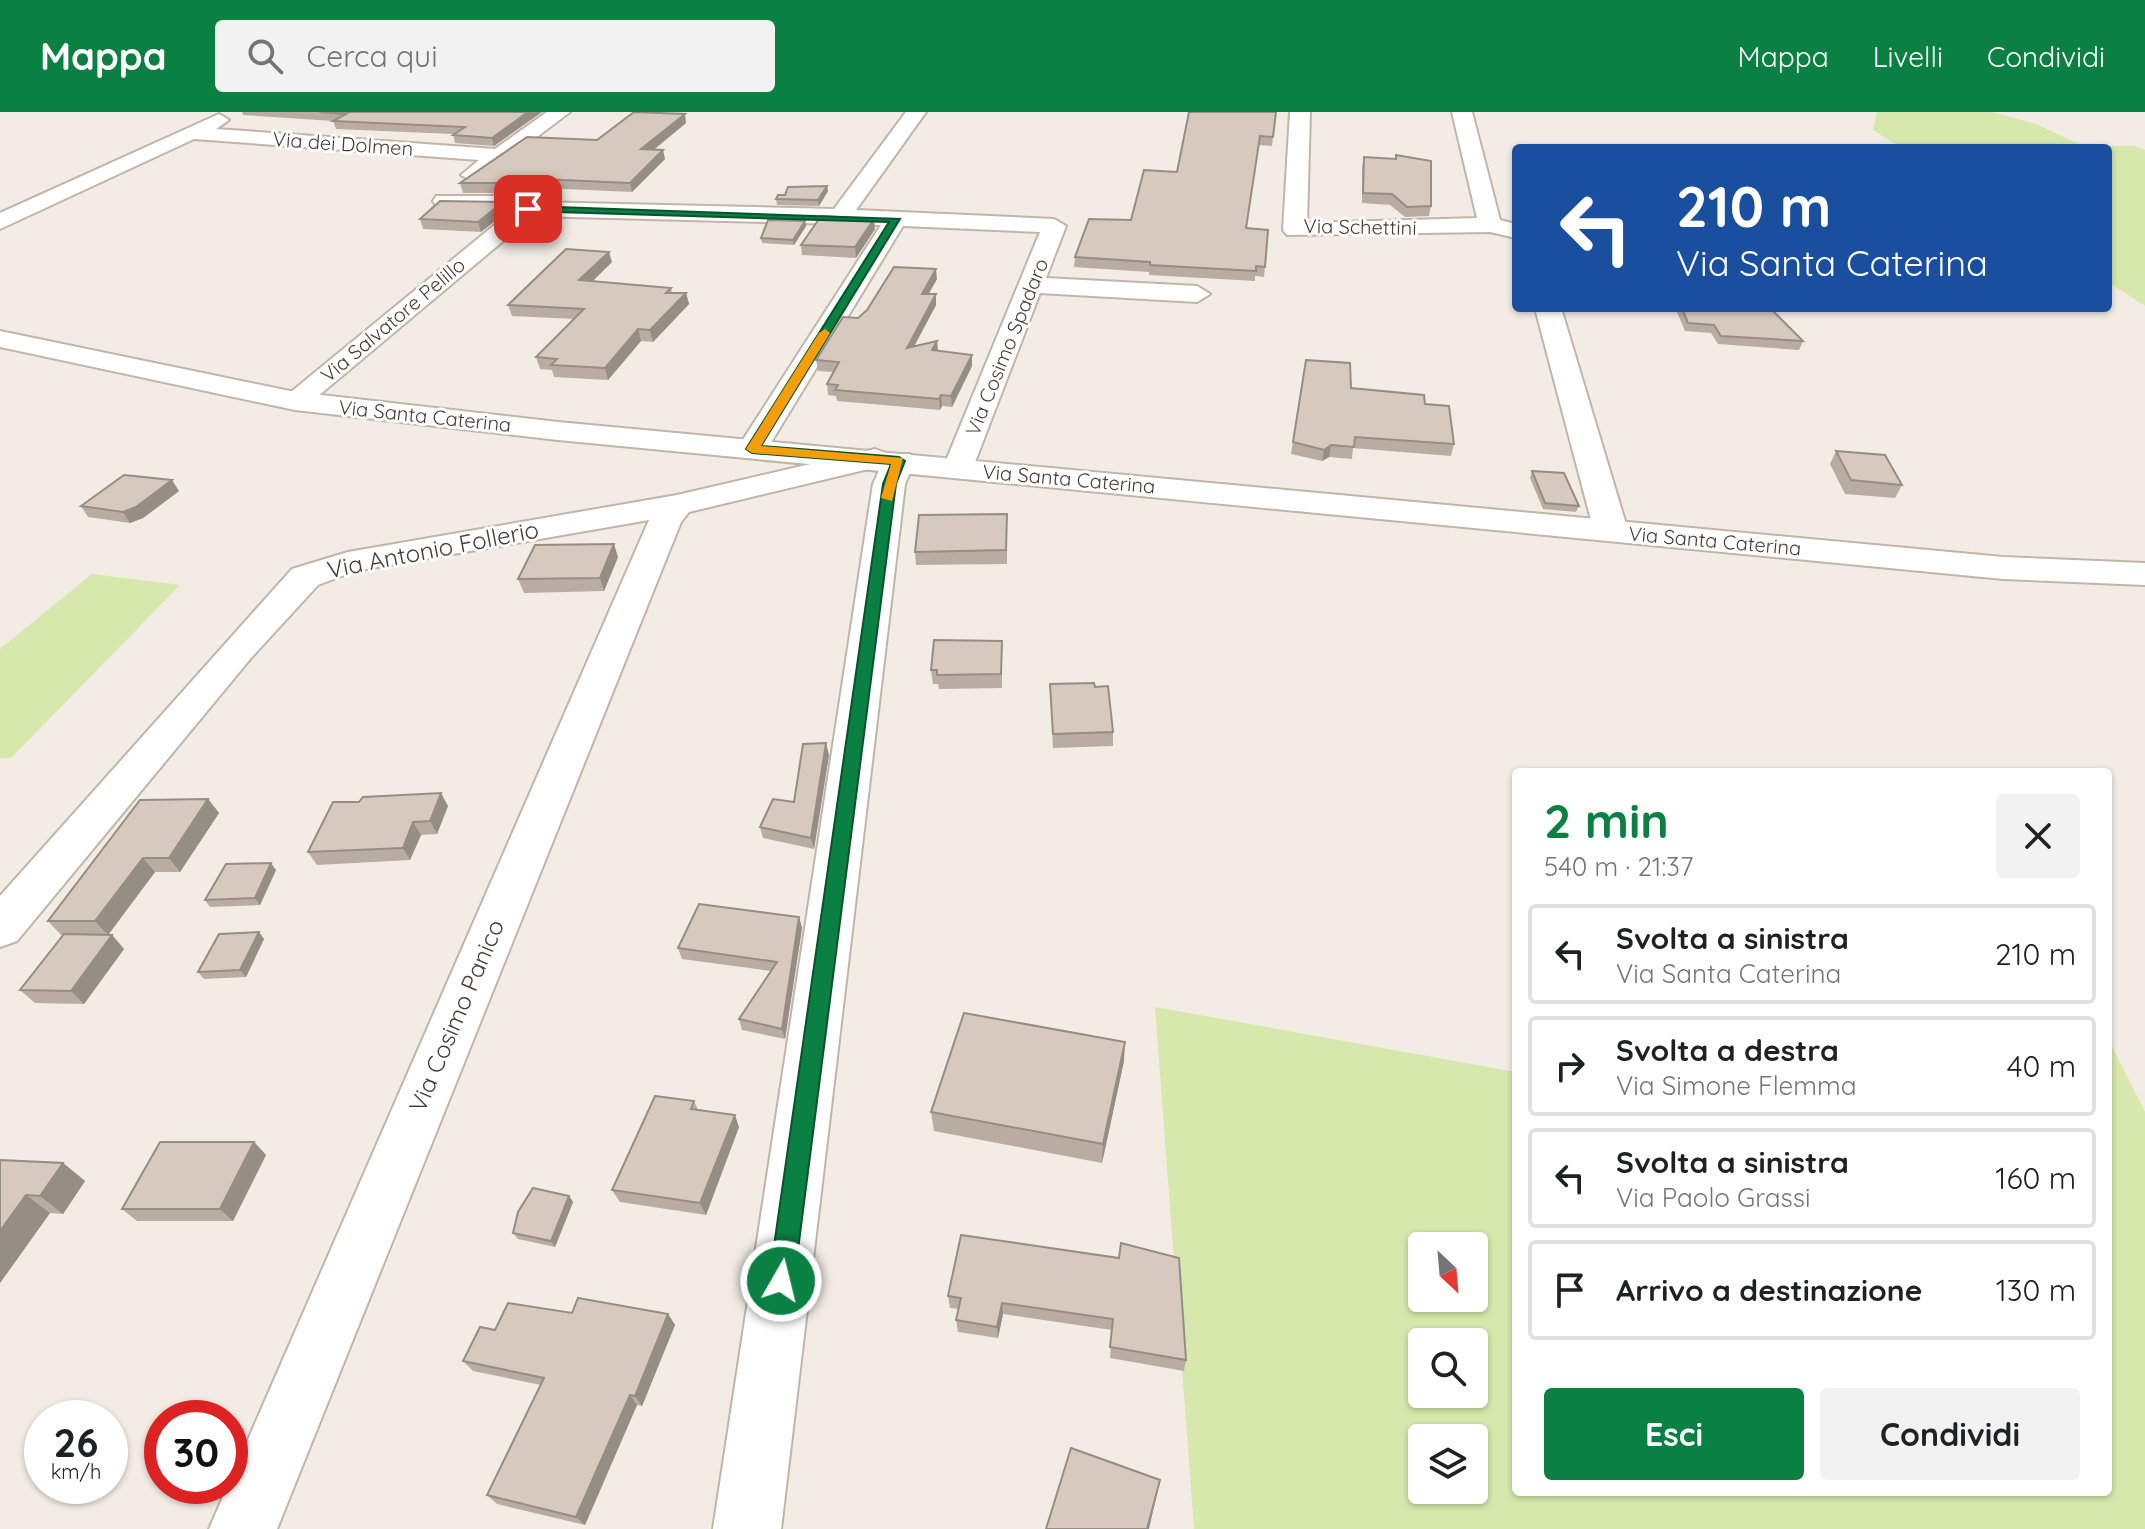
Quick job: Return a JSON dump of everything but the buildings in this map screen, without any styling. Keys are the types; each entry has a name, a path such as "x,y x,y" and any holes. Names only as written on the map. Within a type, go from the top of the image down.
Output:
{"street":[{"path":"0,222 237,112"},
{"path":"560,112 494,155 444,201 522,203 528,209 896,219 752,449"},
{"path":"840,216 916,112"},
{"name":"Via Schettini","path":"1300,112 1295,230 1490,225"},
{"path":"1462,112 1490,225 1512,230"},
{"name":"Via dei Dolmen","path":"191,133 494,155"},
{"name":"Via Salvatore Pelillo","path":"295,401 528,209"},
{"name":"Via Cosimo Spadaro","path":"896,219 1054,226 959,468"},
{"path":"1033,285 1197,294"},
{"path":"1549,312 1611,531"},
{"name":"Via Santa Caterina","path":"0,339 295,401 752,449 2003,568 2145,574"},
{"path":"747,1529 889,484 887,460"},
{"name":"Via Antonio Follerio","path":"0,928 238,650 305,577 348,562 677,505 887,460"},
{"name":"Via Cosimo Panico","path":"243,1529 641,575 665,521 677,505"}],"green space":[{"path":"1877,112 1992,112 2036,124 2079,144 1895,144 1873,130"},
{"path":"2112,146 2135,146 2145,150 2145,306 2112,285"},
{"path":"92,574 180,585 11,758 0,758 0,649"},
{"path":"1155,1007 1512,1071 1512,1496 2112,1496 2112,1047 2145,1112 2145,1529 1194,1529"}],"slow traffic":[{"path":"825,333 752,449 899,461 889,484 887,498"}],"route":[{"path":"528,209 896,219 752,449 899,461 889,484 781,1281"}]}
